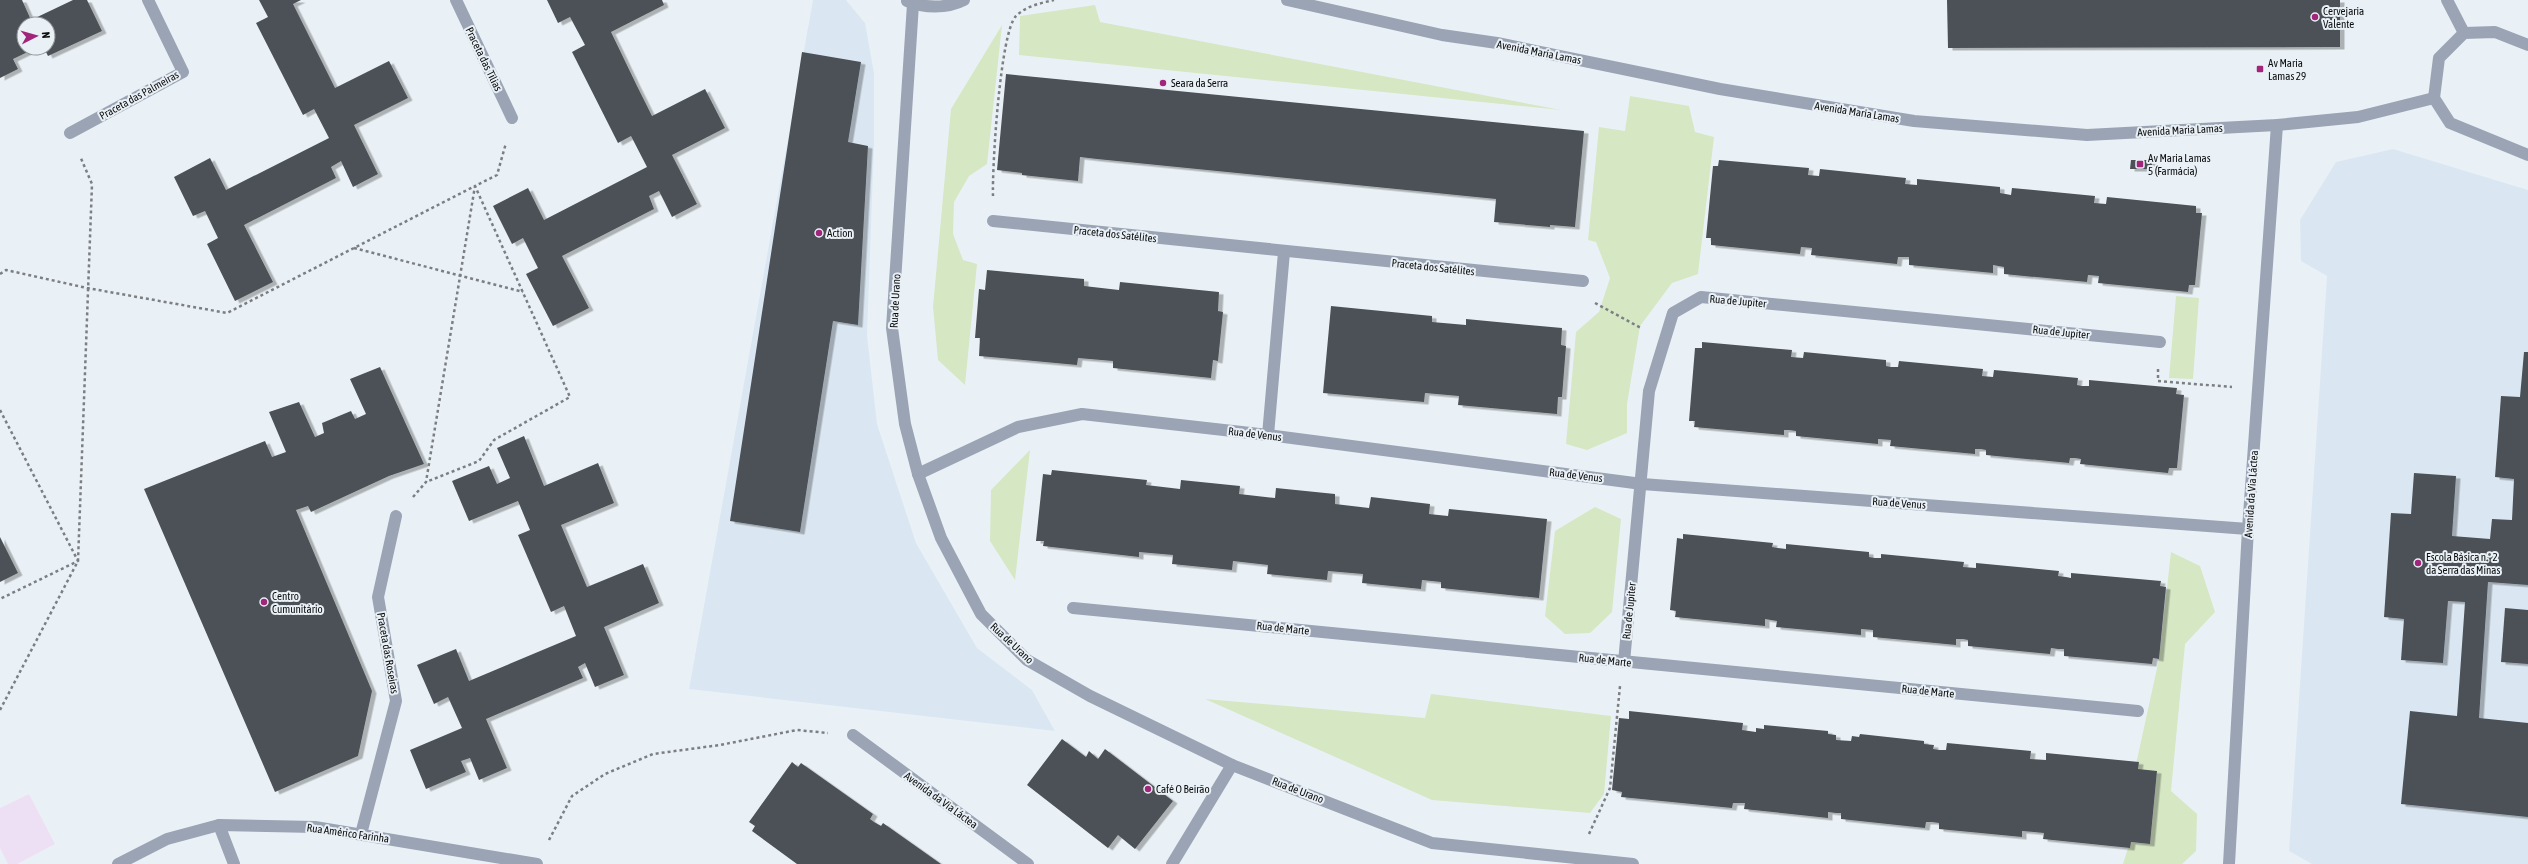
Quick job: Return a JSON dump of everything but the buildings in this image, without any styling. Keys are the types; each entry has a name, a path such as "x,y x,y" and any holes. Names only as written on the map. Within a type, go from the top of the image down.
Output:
{"street":[{"name":"Praceta das Palmeiras","path":"70,133 182,72 148,0"},
{"name":"Praceta das Tílias","path":"456,0 512,118"},
{"path":"909,2 935,7 957,3 964,0"},
{"name":"Avenida Maria Lamas","path":"1287,0 1442,35 1497,43 1720,89 1914,121 2087,135 2277,125 2358,118 2434,98"},
{"path":"2447,0 2464,33"},
{"name":"Rua de Urano","path":"909,2 892,328 905,424 918,474 941,538 981,614 1027,660 1090,696 1232,765 1432,843 1633,864"},
{"path":"2528,45 2495,32 2464,33 2439,58 2434,98 2450,123 2528,155"},
{"name":"Avenida da Via Láctea","path":"2229,864 2248,529 2277,125"},
{"name":"Praceta dos Satélites","path":"993,221 1284,252 1583,281"},
{"path":"1268,435 1284,252"},
{"name":"Rua de Jupiter","path":"1624,662 1642,484 1649,391 1673,313 1701,297 2160,342"},
{"name":"Rua de Venus","path":"918,474 1018,427 1082,414 1268,435 1642,484 2248,529"},
{"name":"Praceta das Roseiras","path":"360,834 396,702 378,597 396,516"},
{"name":"Rua de Marte","path":"1073,608 2138,712"},
{"name":"Avenida da Via Láctea","path":"853,735 1028,864"},
{"path":"1172,864 1232,765"},
{"path":"219,825 234,864"},
{"name":"Rua Américo Farinha","path":"118,864 167,839 219,825 315,827 537,864"}],"path":[{"path":"993,221 992,167 1005,48 1015,17 1031,6 1054,0"},
{"path":"0,274 6,270 87,288 227,313 497,175 512,118"},
{"path":"0,710 78,561 92,184 70,133"},
{"path":"426,482 475,186"},
{"path":"396,516 426,482 480,461 494,440 570,397 475,186"},
{"path":"354,248 523,293"},
{"path":"1583,281 1596,306 1665,340"},
{"path":"2160,342 2158,381 2258,389"},
{"path":"0,410 78,561"},
{"path":"0,599 78,561"},
{"path":"1578,858 1610,788 1616,714"},
{"path":"548,844 572,796 605,774 653,754 720,745 797,730 853,735"}],"shaded area":[{"path":"813,0 846,0 865,23 874,73 874,144 867,335 877,424 916,543 977,648 1032,690 1055,731 689,689"},
{"name":"Escola Básica n.º 2 da Serra das Minas","path":"2393,149 2528,190 2528,864 2312,864 2289,851 2327,276 2301,261 2300,220 2336,162"},
{"path":"29,794 55,844 17,864 8,864 0,848 0,808"}],"green space":[{"path":"1095,5 1100,22 1561,110 1019,55 1020,16"},
{"path":"1002,25 987,164 969,176 954,202 953,234 963,260 977,264 965,385 938,360 933,307 951,109"},
{"path":"1630,96 1689,106 1695,132 1714,137 1698,274 1672,283 1640,326 1627,404 1627,433 1587,450 1566,444 1576,332 1599,312 1610,278 1596,242 1588,240 1599,127 1625,131"},
{"path":"2176,296 2199,298 2193,379 2169,378"},
{"path":"1030,450 1015,580 990,541 991,490"},
{"path":"1595,507 1621,519 1612,612 1590,633 1565,634 1545,616 1555,531"},
{"path":"2171,552 2200,566 2215,612 2185,644 2171,791 2197,814 2196,851 2182,864 2123,864 2130,842 2150,844 2157,772 2135,769 2159,659"},
{"path":"1431,694 1611,716 1604,794 1590,813 1432,800 1205,699 1425,718"}],"place":[{"name":"Cervejaria Valente","path":"2315,17"},
{"name":"Av Maria Lamas 29","path":"2260,69"},
{"name":"Seara da Serra","path":"1163,83"},
{"name":"Av Maria Lamas 5 (Farmácia)","path":"2140,164"},
{"name":"Action","path":"819,233"},
{"name":"Escola Básica n.º 2 da Serra das Minas","path":"2418,563"},
{"name":"Centro Cumunitário","path":"264,602"},
{"name":"Café O Beirão","path":"1148,789"}]}
